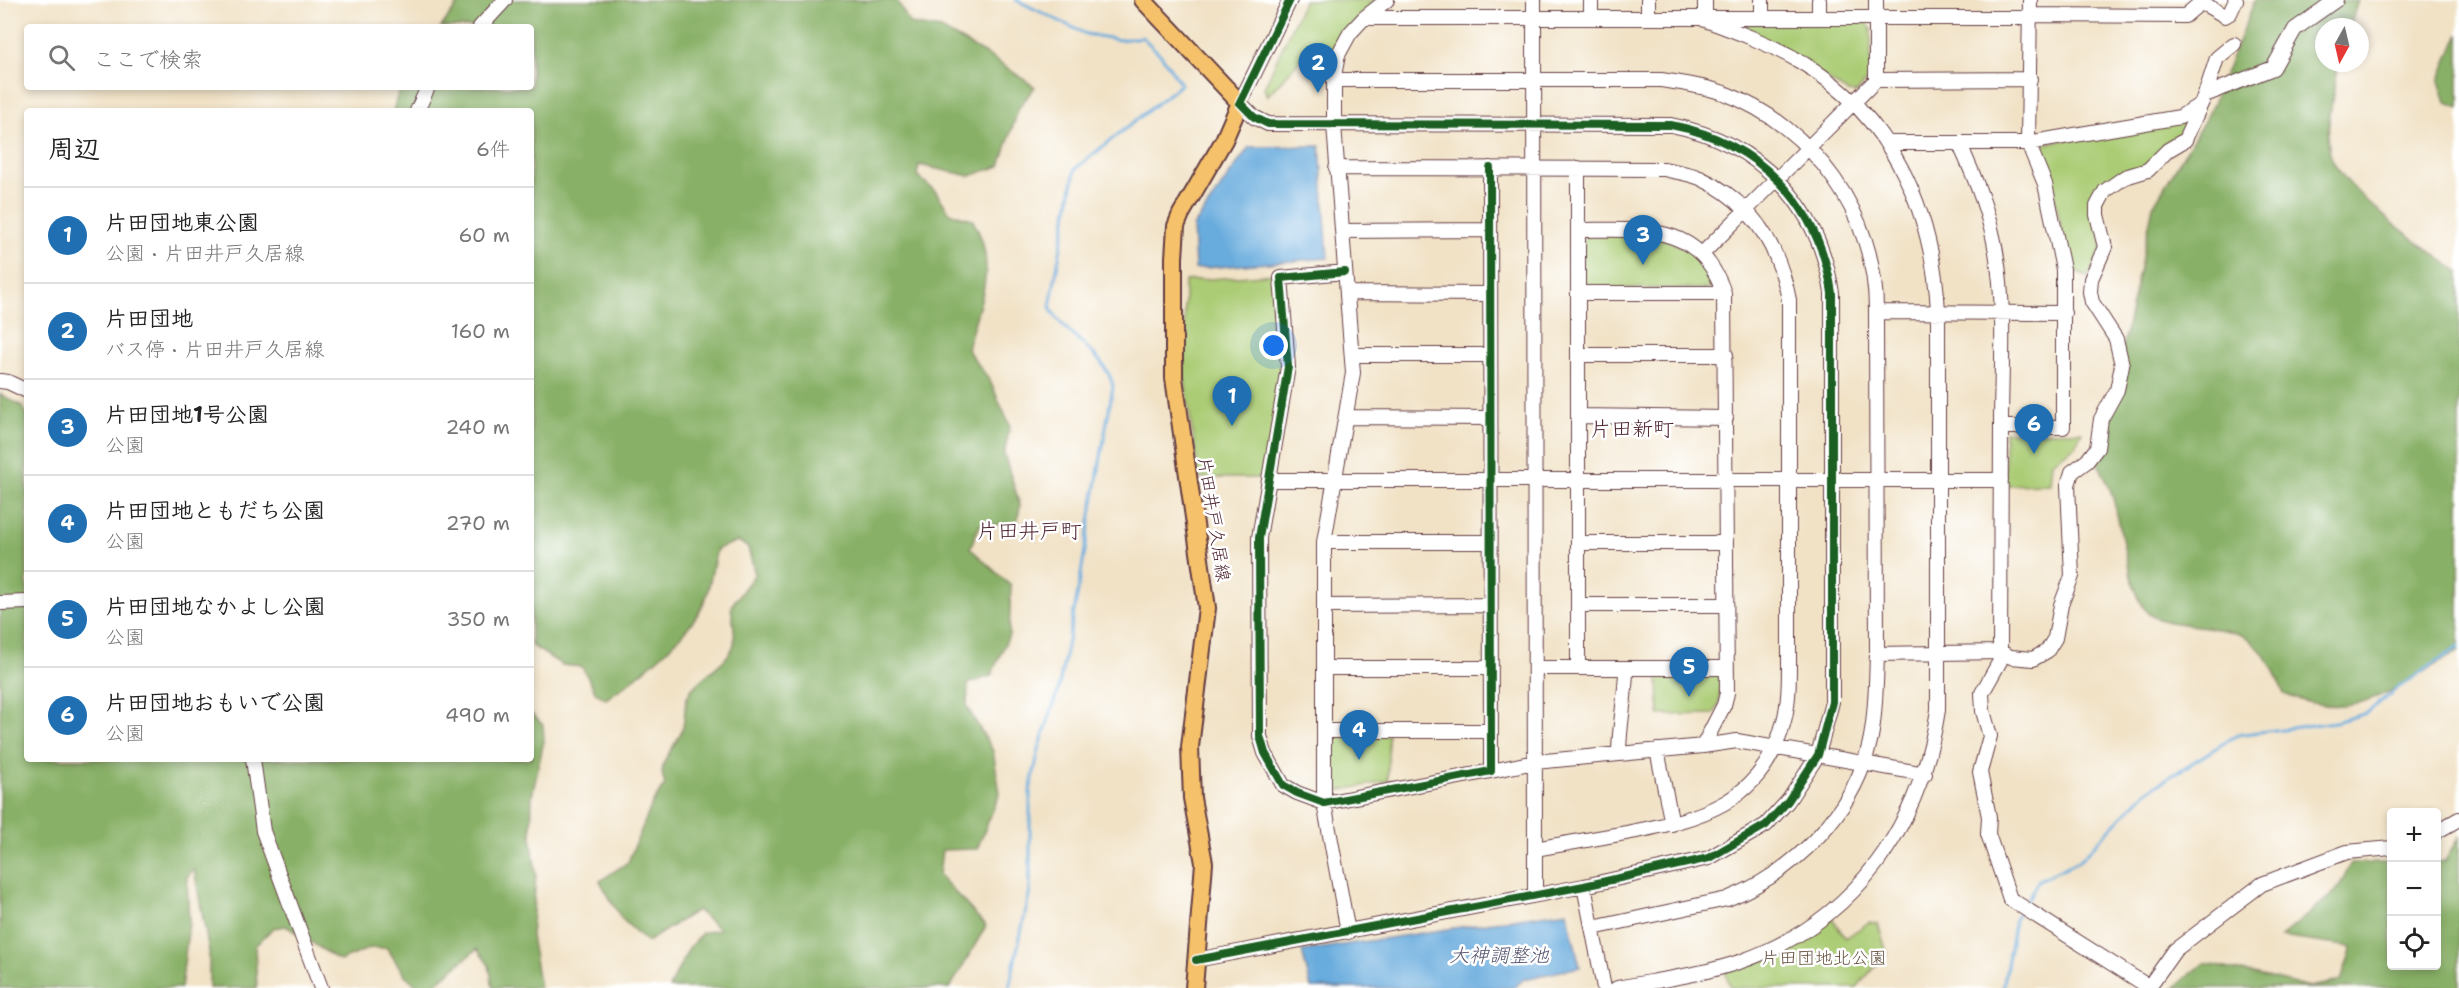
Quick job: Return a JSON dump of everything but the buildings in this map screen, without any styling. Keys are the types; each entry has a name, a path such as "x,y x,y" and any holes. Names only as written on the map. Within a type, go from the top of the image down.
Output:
{"main road":[{"path":"1143,0 1240,103"},
{"name":"片田井戸久居線","path":"1194,988 1204,863 1192,798 1190,747 1207,608 1174,378 1174,258 1176,226 1181,214 1224,141 1240,103"}],"street":[{"path":"483,24 505,0"},
{"path":"1196,960 1348,932 1535,893 1584,886 1709,858 1766,825 1788,801 1818,755 1830,717 1833,686 1833,480 1830,278 1817,234 1778,178 1738,148 1702,132 1684,127 1656,124 1268,124 1254,117 1240,103 1290,0"},
{"path":"1348,932 1324,803 1324,542 1353,373 1336,168 1334,80 1335,67 1342,46 1364,18 1387,0"},
{"path":"1534,0 1535,893"},
{"path":"1591,0 1591,17"},
{"path":"1648,0 1648,16"},
{"path":"1705,0 1705,20"},
{"path":"1762,0 1762,17"},
{"path":"1819,0 1819,17"},
{"path":"1876,0 1876,80"},
{"path":"2001,427 2063,427 2064,313 2060,243 2045,184 2028,142 2030,0"},
{"path":"1364,18 1648,16 1705,20 1762,17 2185,16 2199,4 2209,6 2225,16 2230,13 2236,0"},
{"path":"1886,143 2028,142 2180,117 2203,100 2273,68 2295,29 2336,0"},
{"path":"1617,988 1742,961 1774,948 1817,922 1865,878 1882,856 1913,803 1925,774 1938,710 1938,311 1934,260 1921,209 1911,186 1886,143 1853,102 1803,63 1770,45 1705,20"},
{"path":"1877,654 2000,652 2011,657 2033,659 2047,651 2055,638 2061,605 2072,576 2068,485 2072,472 2091,457 2097,448 2101,419 2117,390 2122,370 2122,356 2118,345 2092,302 2090,292 2091,279 2105,247 2097,206 2105,191 2125,177 2148,170 2168,150 2185,140 2203,100 2217,58 2235,44"},
{"path":"1702,254 1876,80 2030,79"},
{"path":"1334,80 1661,80 1693,84 1756,108 1808,147 1841,189 1863,234 1873,274 1876,312 1877,654 1874,711 1864,763 1830,822 1807,848 1778,873 1747,891 1708,905 1593,928"},
{"path":"418,108 427,90"},
{"path":"1959,142 1982,197 1994,242 2001,312 2000,661 1982,693 1983,711 1990,736 1980,772 1989,817 1988,834 2010,899 2149,988 2175,950 2262,884 2347,852 2387,848"},
{"path":"1336,168 1631,166 1673,171 1700,178 1746,210 1759,222 1777,254 1789,300 1789,687 1784,723 1775,747 1755,776 1737,794 1703,815 1672,824 1535,849"},
{"path":"1490,168 1491,771"},
{"path":"1578,168 1578,668"},
{"path":"1342,231 1490,230"},
{"path":"1578,230 1661,232 1682,239 1702,254 1714,269 1724,293 1726,355 1725,705 1703,746"},
{"path":"1345,272 1281,278 1288,367 1259,538 1260,742 1283,785 1297,794 1324,803 1535,762 1737,741 1925,774"},
{"path":"1347,293 1490,294"},
{"path":"1578,293 1724,293"},
{"path":"1876,312 2064,313"},
{"path":"1353,355 1490,355"},
{"path":"1578,355 1726,355"},
{"path":"0,381 9,382 24,390"},
{"path":"1578,416 1726,418"},
{"path":"1346,417 1490,418"},
{"path":"1269,480 2001,480"},
{"path":"1324,542 1490,542"},
{"path":"1578,543 1726,543"},
{"path":"0,603 24,602"},
{"path":"1324,606 1490,605"},
{"path":"1578,605 1726,605"},
{"path":"1324,668 1490,668"},
{"path":"1535,668 1726,668"},
{"path":"1620,754 1619,724 1626,698 1626,668"},
{"path":"1324,731 1490,731"},
{"path":"1657,750 1672,824"},
{"path":"253,762 263,831 321,988"},
{"path":"2441,829 2459,819"},
{"path":"1584,886 1604,988"}],"green space":[{"path":"461,0 897,0 910,24 941,29 989,56 1035,87 1019,107 1000,166 970,176 919,165 917,175 936,192 950,213 972,219 985,252 984,283 967,349 990,381 1010,426 1004,454 1020,505 1017,524 980,525 970,548 1011,586 1009,635 991,676 968,684 967,707 993,751 1000,793 977,849 942,850 939,875 986,926 950,988 669,988 689,948 702,933 719,929 697,910 647,942 621,918 600,881 628,862 652,804 665,784 662,776 663,768 668,754 681,733 688,694 729,654 733,647 731,606 755,574 748,548 738,541 717,549 707,594 691,623 679,638 649,666 606,699 596,693 582,667 562,665 534,647 534,108 394,108 399,90 534,90 534,24 443,24"},
{"path":"1304,0 1378,0 1331,61 1301,59 1267,96 1264,88"},
{"path":"2255,0 2358,0 2353,18 2315,18 2315,72 2337,72 2328,138 2332,159 2341,174 2371,205 2459,272 2459,651 2396,688 2356,703 2334,706 2310,703 2284,694 2266,658 2250,640 2225,630 2164,621 2153,617 2146,611 2133,584 2111,492 2098,463 2153,206 2209,113"},
{"path":"1864,22 1871,28 1871,77 1856,93 1847,92 1746,28 1747,23"},
{"path":"2459,33 2459,108 2446,103 2439,81"},
{"path":"2194,111 2186,132 2153,162 2101,189 2102,249 2088,277 2067,269 2054,195 2038,153 2040,145"},
{"path":"1587,235 1661,237 1690,251 1714,281 1711,289 1589,288 1583,284 1583,241"},
{"path":"1275,274 1283,367 1265,478 1199,478 1184,374 1185,281"},
{"path":"0,394 24,409 24,762 534,762 534,716 543,725 544,741 532,796 531,835 536,876 531,936 540,988 493,988 489,965 477,949 430,988 419,988 404,974 387,948 370,948 340,961 286,926 273,928 255,946 257,988 209,988 209,951 194,869 187,877 189,923 181,988 0,988"},
{"path":"2005,432 2082,432 2075,446 2052,462 2050,484 2005,485"},
{"path":"1658,673 1717,674 1721,678 1719,704 1714,714 1659,715"},
{"path":"1334,735 1388,735 1388,781 1338,791 1331,787 1330,739"},
{"path":"2459,837 2459,988 2174,988 2204,963 2310,987 2341,981 2352,947 2281,937 2337,890 2351,863 2387,863 2387,970 2441,970 2441,862 2445,861"},
{"name":"片田団地北公園","path":"1831,917 1846,938 1869,922 1878,924 1887,953 1856,988 1731,988 1725,972"}],"water":[{"path":"1320,146 1328,258 1195,269 1193,227 1249,147"},
{"name":"大神調整池","path":"1567,911 1580,967 1524,979 1514,988 1311,988 1302,951"}],"waterway":[{"path":"1009,988 1030,891 1030,791 1039,749 1058,691 1078,591 1113,386 1102,364 1065,327 1050,307 1075,169 1181,84 1161,55 1142,37 1120,40 1086,34 1016,0"},
{"path":"2025,903 2039,880 2079,861 2147,791 2237,735 2335,722 2367,713 2396,689 2459,647"},
{"path":"2003,988 2015,919 2020,911"}],"cycle path":[{"path":"1196,960 1584,886 1709,858 1766,825 1788,801 1818,755 1832,702 1832,293 1825,261 1814,232 1799,205 1780,182 1757,162 1703,133 1671,125 1268,124 1254,117 1240,103 1290,0"},
{"path":"1345,272 1281,278 1288,367 1259,538 1260,736 1265,753 1283,785 1324,803 1491,771 1490,168"}],"place":[{"name":"片田団地","path":"1318,93"},
{"name":"片田団地1号公園","path":"1643,265"},
{"name":"片田団地東公園","path":"1232,426"},
{"name":"片田団地おもいで公園","path":"2034,454"},
{"name":"片田団地なかよし公園","path":"1689,697"},
{"name":"片田団地ともだち公園","path":"1359,760"}],"district":[{"name":"片田新町","path":"1632,429"},
{"name":"片田井戸町","path":"1029,531"}]}
